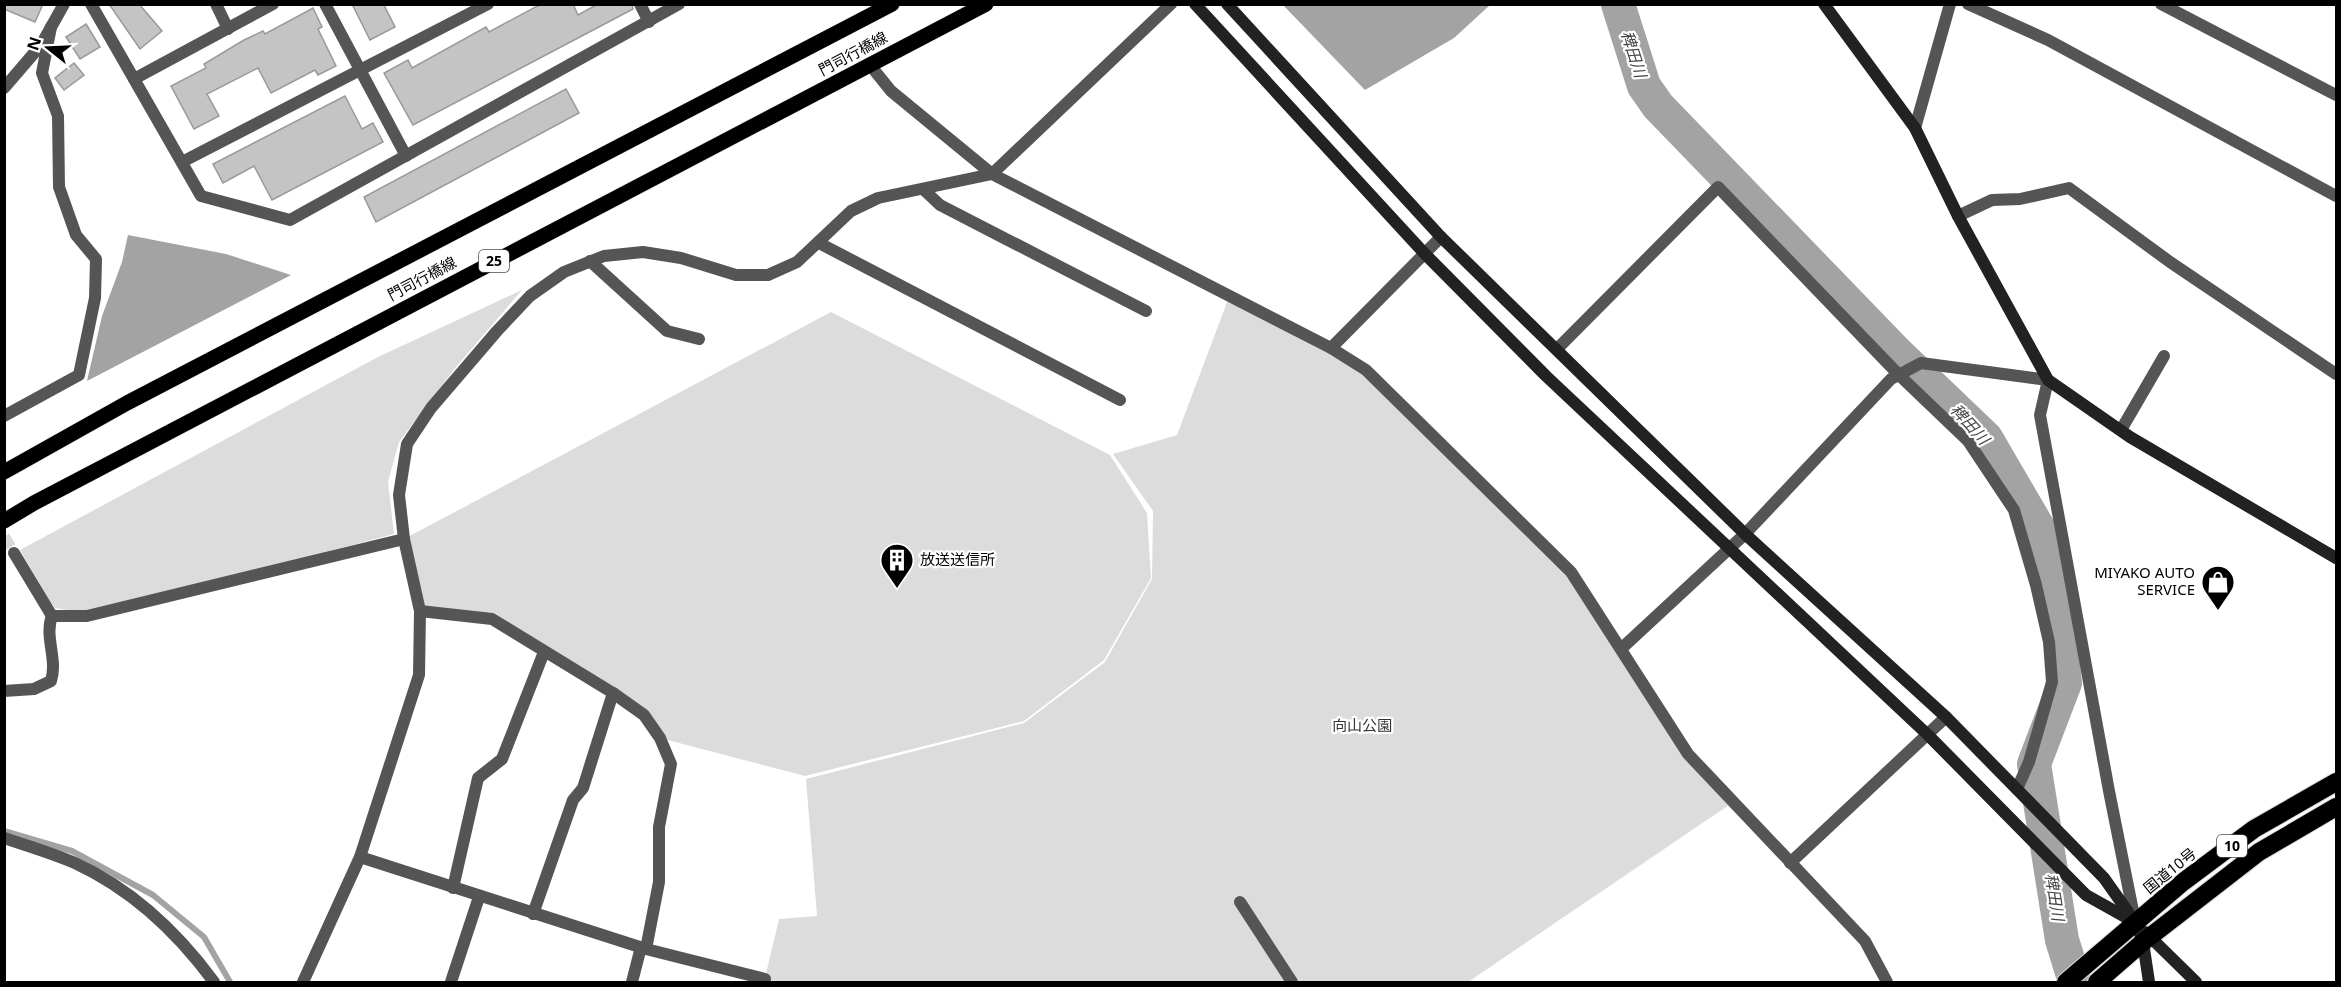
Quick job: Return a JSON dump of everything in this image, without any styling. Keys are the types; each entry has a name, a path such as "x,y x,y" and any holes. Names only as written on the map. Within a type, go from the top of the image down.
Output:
{"highway":[{"name":"国道10号","path":"2066,982 2183,882 2254,829 2337,782"},
{"name":"10","path":"2097,982 2147,939 2259,852 2337,807"}],"main road":[{"name":"門司行橋線","path":"4,472 137,398 892,4"},
{"name":"門司行橋線","path":"4,521 34,502 986,4"}],"street":[{"path":"4,88 41,45 64,4"},
{"path":"91,4 201,196 290,220 679,4"},
{"path":"216,4 228,29"},
{"path":"134,79 273,4"},
{"path":"325,4 406,156"},
{"path":"182,162 488,4"},
{"path":"640,4 649,22"},
{"path":"303,982 360,857 419,675 420,611 404,539 399,495 407,444 430,408 530,297 564,272 590,261 604,256 643,252 681,258 736,275 768,275 797,262 851,211 878,198 992,174 1171,4"},
{"path":"1195,4 1425,254 1546,376 1928,735 2086,895 2136,923"},
{"path":"1227,4 1441,237 1745,534 1946,717 2104,878 2147,939 2196,982"},
{"path":"1824,4 1915,128 1958,216 2048,380 2040,415 2109,791 2136,923"},
{"path":"1915,128 1950,4"},
{"path":"1968,4 2048,40 2337,196"},
{"path":"2161,4 2337,95"},
{"path":"4,416 79,375 95,298 96,259 76,235 58,187 58,116 42,73 51,27"},
{"path":"870,65 891,91 992,174 1331,348 1366,370 1571,572 1622,648 1688,754 1865,941 1887,982"},
{"path":"1557,350 1718,187 1899,375 1968,441 2014,510 2036,585 2049,642 2052,682 2029,762 2017,789"},
{"path":"1958,216 1992,200 2020,199 2069,188 2170,262 2337,374"},
{"path":"922,189 940,205 1146,311"},
{"path":"1331,348 1441,237"},
{"path":"819,243 1120,400"},
{"path":"590,261 667,331 699,339"},
{"path":"2121,430 2164,356"},
{"path":"1622,648 1745,534 1891,379 1921,363 2048,380 2121,430 2337,558"},
{"path":"52,616 87,616 404,539"},
{"path":"14,553 52,616"},
{"path":"420,611 492,619 613,693 644,715 660,738 672,764 659,827 659,882 632,982"},
{"path":"4,691 34,689 51,681 54,670 48,627 52,616"},
{"path":"453,888 478,778 502,759 544,652"},
{"path":"533,914 573,800 583,788 613,693"},
{"path":"1790,863 1946,717"},
{"path":"4,838 75,863 129,896 169,927 214,982"},
{"path":"360,857 533,914 643,948 765,979 764,982"},
{"path":"451,982 479,897"},
{"path":"1240,902 1292,982"},
{"path":"2147,939 2149,982"}],"green space":[{"path":"522,290 456,367 399,442 388,482 394,534 92,614 55,608 20,550 378,357"},
{"name":"向山公園","path":"1229,297 1366,370 1571,572 1649,693 1732,803 1468,982 764,982 779,919 817,916 806,779 1024,723 1105,662 1152,579 1153,511 1113,454 1177,435"},
{"path":"831,312 1110,455 1147,513 1151,578 1104,660 1024,721 805,776 660,738 644,715 492,619 420,611 404,539"}],"shaded area":[{"path":"1283,5 1490,5 1454,38 1365,90"},
{"path":"128,235 226,254 291,275 87,381 102,316 122,262"}],"building":[{"path":"4,4 43,4 35,22 4,9"},
{"path":"109,4 139,4 162,31 140,49"},
{"path":"352,4 384,5 395,27 370,40"},
{"path":"541,4 573,4 578,15 598,4 632,4 633,9 413,125 384,73 408,60 412,68 486,27 489,32"},
{"path":"313,8 322,27 318,29 336,66 318,75 315,70 271,93 258,68 207,94 219,116 194,129 171,86 206,68 204,64 244,40 263,31 265,34"},
{"path":"86,24 100,47 80,59 66,37"},
{"path":"74,63 84,75 64,90 55,78"},
{"path":"566,89 579,113 376,222 364,197"},
{"path":"345,96 362,129 373,123 383,142 272,200 254,166 223,183 213,164"}],"waterway":[{"name":"稗田川","path":"1618,4 1644,86 1658,106 1897,353 1986,438 2039,529 2059,628 2065,683 2034,764 2062,940 2075,982"},
{"path":"4,831 72,851 153,895 204,937 230,982"}],"tunnel":[{"path":"4,537 14,553"}],"place":[{"name":"放送送信所","path":"897,589"},
{"name":"MIYAKO AUTO SERVICE","path":"2218,611"}]}
